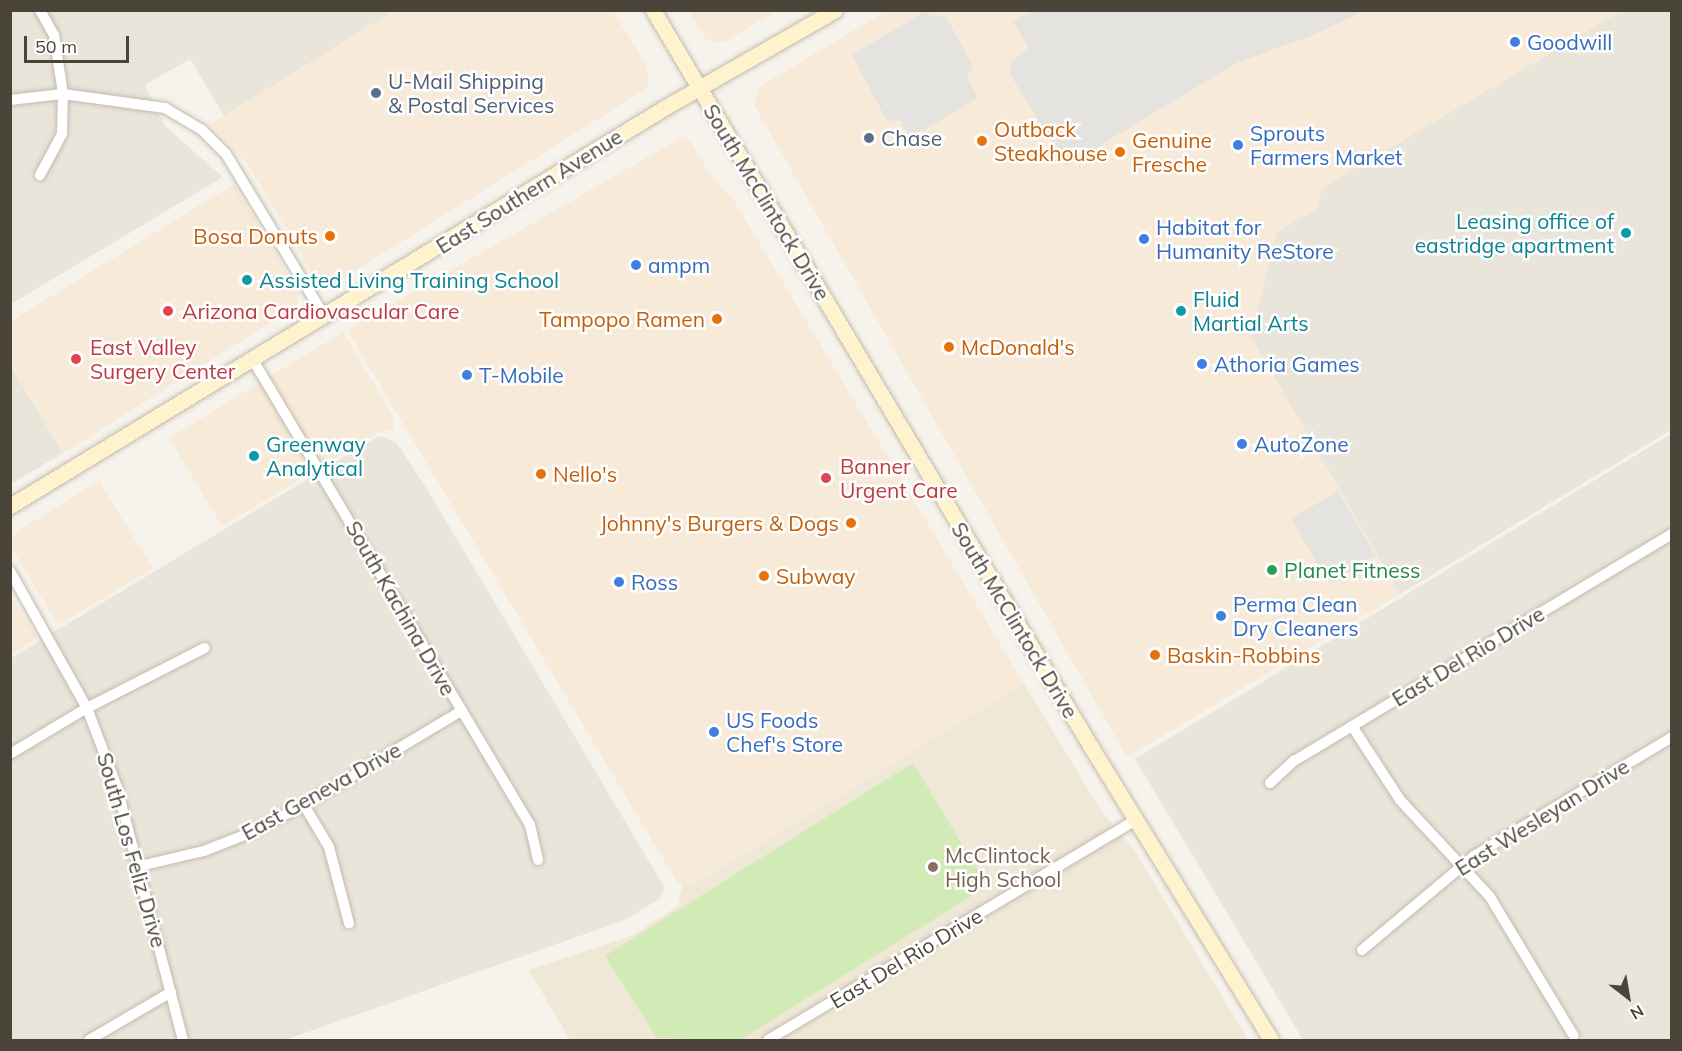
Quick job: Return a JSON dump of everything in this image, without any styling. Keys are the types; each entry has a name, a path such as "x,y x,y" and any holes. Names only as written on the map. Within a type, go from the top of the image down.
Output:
{"main road":[{"name":"South McClintock Drive","path":"653,10 1271,1041"},
{"name":"East Southern Avenue","path":"10,506 699,88 835,10"}],"street":[{"path":"40,10 54,35 63,94 62,134 40,175"},
{"path":"10,100 63,94 165,108 201,130 226,154 324,316"},
{"name":"South Kachina Drive","path":"253,360 530,825 538,860"},
{"name":"East Del Rio Drive","path":"1270,783 1287,765 1671,534"},
{"name":"South Los Feliz Drive","path":"10,571 87,708 117,787 140,866 183,1041"},
{"path":"10,754 87,708 206,648"},
{"name":"East Geneva Drive","path":"140,866 204,851 304,805 461,711"},
{"path":"1352,726 1400,800 1462,864 1490,897 1573,1039"},
{"name":"East Wesleyan Drive","path":"1362,950 1462,864 1671,737"},
{"path":"304,805 329,847 349,923"},
{"name":"East Del Rio Drive","path":"768,1041 1137,819"},
{"path":"89,1041 171,992"}],"shaded area":[{"path":"385,10 387,15 224,116 190,59 145,85 165,126 223,177 11,304 10,11"},
{"path":"385,11 613,11 645,63 649,81 646,89 334,284 324,286 317,281 247,163 210,124 387,15"},
{"path":"688,11 777,11 724,42 715,43 706,39"},
{"path":"886,11 1621,11 1322,188 1318,208 1276,232 1251,337 1400,594 1127,757 754,105 759,87"},
{"path":"926,11 929,15 946,17 973,66 967,78 978,98 910,138 900,120 887,121 852,55"},
{"path":"1031,11 1364,11 1311,36 1238,62 1066,166 1010,74 1013,61 1029,48 1013,22"},
{"path":"1621,11 1671,11 1671,430 1400,594 1251,337 1276,232 1318,208 1322,188"},
{"path":"686,135 710,174 734,201 1024,684 690,886 677,882 347,330"},
{"path":"234,184 299,292 297,306 63,453 11,364 11,321"},
{"path":"343,332 393,416 393,431 385,429 222,526 169,438"},
{"path":"10,364 63,453 11,484 10,484"},
{"path":"1671,434 1671,1040 1303,1040 1135,759"},
{"path":"379,436 396,442 427,489 665,888 659,899 625,920 285,1040 11,1040 11,658"},
{"path":"99,481 153,568 58,625 11,547 12,539 16,532"},
{"path":"1338,491 1376,556 1330,584 1291,519"},
{"path":"10,595 38,637 11,654 10,654"},
{"name":"McClintock High School","path":"1024,684 1100,809 1135,851 1248,1040 570,1040 529,970 633,935 678,906 683,884 691,886"}],"green space":[{"path":"913,763 987,886 740,1040 657,1038 605,956"}],"place":[{"name":"Goodwill","path":"1515,42"},
{"name":"U-Mail Shipping & Postal Services","path":"376,93"},
{"name":"Chase","path":"869,138"},
{"name":"Outback Steakhouse","path":"982,141"},
{"name":"Sprouts Farmers Market","path":"1238,145"},
{"name":"Genuine Fresche","path":"1120,152"},
{"name":"Leasing office of eastridge apartment","path":"1626,233"},
{"name":"Bosa Donuts","path":"330,236"},
{"name":"Habitat for Humanity ReStore","path":"1144,239"},
{"name":"ampm","path":"636,265"},
{"name":"Assisted Living Training School","path":"247,280"},
{"name":"Arizona Cardiovascular Care","path":"168,311"},
{"name":"Fluid Martial Arts","path":"1181,311"},
{"name":"Tampopo Ramen","path":"717,319"},
{"name":"McDonald's","path":"949,347"},
{"name":"East Valley Surgery Center","path":"76,359"},
{"name":"Athoria Games","path":"1202,364"},
{"name":"T-Mobile","path":"467,375"},
{"name":"AutoZone","path":"1242,444"},
{"name":"Greenway Analytical","path":"254,456"},
{"name":"Nello's","path":"541,474"},
{"name":"Banner Urgent Care","path":"826,478"},
{"name":"Johnny's Burgers & Dogs","path":"851,523"},
{"name":"Planet Fitness","path":"1272,570"},
{"name":"Subway","path":"764,576"},
{"name":"Ross","path":"619,582"},
{"name":"Perma Clean Dry Cleaners","path":"1221,616"},
{"name":"Baskin-Robbins","path":"1155,655"},
{"name":"US Foods Chef's Store","path":"714,732"},
{"name":"McClintock High School","path":"933,867"}]}
